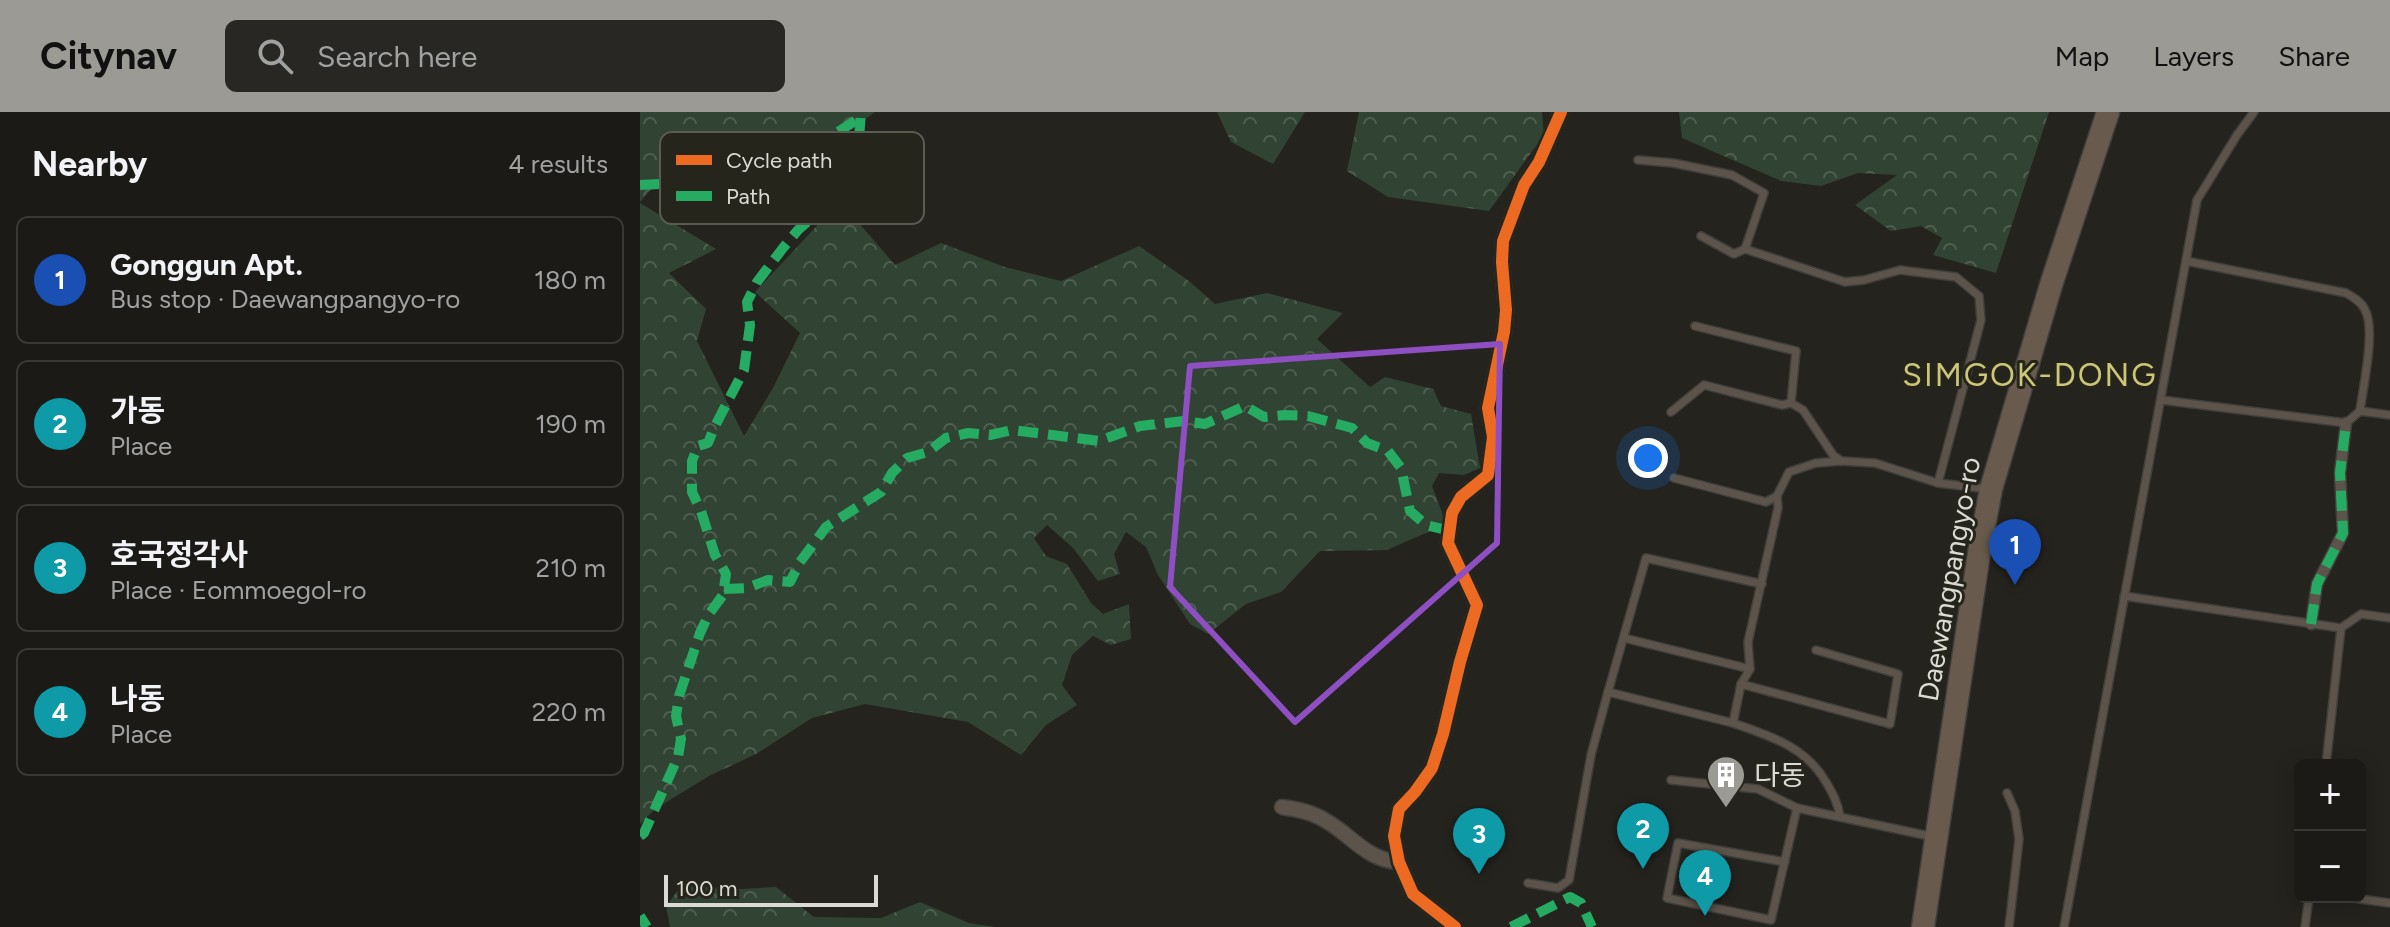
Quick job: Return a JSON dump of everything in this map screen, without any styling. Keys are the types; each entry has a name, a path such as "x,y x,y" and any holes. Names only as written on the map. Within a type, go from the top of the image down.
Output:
{"main road":[{"name":"Daewangpangyo-ro","path":"1923,927 1991,489 2051,285 2108,112"}],"street":[{"path":"1455,927 1413,894 1399,862 1394,836 1399,809 1432,768 1477,605 1448,543 1452,513 1461,497 1488,475 1493,437 1488,408 1506,310 1503,241 1524,185 1539,162 1561,112"},
{"path":"2311,624 2317,584 2343,533 2340,473 2346,423"},
{"path":"1282,807 1320,817 1352,838 1369,854 1384,861 1399,862"}],"lane":[{"path":"2064,927 2197,200 2254,112"},
{"path":"1638,160 1673,163 1732,175 1764,193 1745,249"},
{"path":"1701,236 1734,254 1745,249 1845,282 1900,270 1956,277 1979,296 1981,320 1938,483"},
{"path":"2161,400 2346,423 2360,411 2371,326 2365,308 2355,298 2346,293 2186,261"},
{"path":"1695,326 1796,351 1791,403"},
{"path":"1671,412 1704,385 1782,405 1791,403 1803,410 1833,455 1841,461"},
{"path":"2360,411 2390,415"},
{"path":"1733,723 1741,684 1750,669 1748,642 1778,508 1777,496 1789,472 1816,463 1875,463 1938,483 1991,489"},
{"path":"1674,478 1766,502 1777,496"},
{"path":"1528,883 1558,888 1569,880 1591,755 1646,558 1762,584"},
{"path":"2124,596 2341,628 2361,614 2390,618"},
{"path":"2327,759 2341,628"},
{"path":"1624,638 1750,669"},
{"path":"1741,684 1890,724 1898,674 1816,650"},
{"path":"1608,692 1733,723 1789,744 1806,756 1820,772 1838,803 1840,817"},
{"path":"1671,780 1758,789 1797,808 1936,837"},
{"path":"2007,793 2015,811 2019,839 2009,927"},
{"path":"1785,862 1678,843 1667,898 1771,920 1785,862 1797,808"},
{"path":"2366,900 2390,903"},
{"path":"2305,927 2308,903"}],"highlighted area":[{"path":"1500,344 1497,543 1295,722 1170,587 1190,366"}],"green space":[{"path":"640,112 875,112 844,132 660,132 660,179 640,202"},
{"path":"1217,112 1305,112 1273,164 1231,142"},
{"path":"1359,112 1542,112 1544,135 1489,211 1388,197 1347,171"},
{"path":"1679,112 2049,112 1996,273 1933,255 1942,238 1921,226 1891,231 1855,205 1897,175 1858,173 1821,186 1781,181 1682,138"},
{"path":"640,203 660,215 660,224 675,224 716,249 669,273 706,309 697,341 744,436 773,388 800,333 755,292 819,224 860,224 895,265 941,243 1005,267 1061,281 1139,246 1189,281 1215,304 1267,293 1343,313 1317,339 1370,387 1385,377 1433,389 1441,406 1471,414 1480,468 1464,475 1439,473 1432,486 1444,525 1387,550 1320,551 1281,592 1246,604 1208,634 1190,624 1158,575 1146,547 1126,532 1114,554 1120,574 1098,581 1073,548 1047,525 1034,538 1046,556 1067,564 1091,603 1103,614 1129,604 1131,639 1111,645 1093,636 1072,655 1062,685 1077,705 1046,725 1021,755 968,722 865,704 812,718 756,754 709,776 655,809 640,824"},
{"path":"681,886 776,887 814,917 881,918 920,902 969,923 995,927 670,927 666,906"}],"marked path":[{"path":"860,132 861,112"},
{"path":"838,132 861,117"},
{"path":"640,185 660,184"},
{"path":"640,836 678,757 681,739 676,716 679,696 700,633 723,595 726,574 715,555 692,492 692,461 698,446 708,443 744,370 750,325 747,302 757,282 805,224"},
{"path":"724,589 747,588 768,580 790,582 800,562 826,527 881,492 892,473 907,458 928,452 946,438 1012,430 1099,441 1140,426 1184,421 1205,424 1245,406 1264,417 1308,416 1352,428 1367,443 1388,451 1401,468 1410,511 1426,525 1450,531"},
{"path":"2311,624 2317,584 2343,533 2340,473 2346,423"},
{"path":"1511,927 1570,897 1581,903 1592,927"},
{"path":"640,916 647,927"}],"cycle path":[{"path":"1455,927 1413,894 1399,862 1394,836 1399,809 1432,768 1477,605 1448,543 1452,513 1461,497 1488,475 1493,437 1488,408 1506,310 1503,241 1524,185 1539,162 1561,112"}],"place":[{"name":"Gonggun Apt.","path":"2015,585"},
{"name":"다동","path":"1726,809"},
{"name":"가동","path":"1643,869"},
{"name":"호국정각사","path":"1479,874"},
{"name":"나동","path":"1705,916"}],"district":[{"name":"SIMGOK-DONG","path":"2030,375"}]}
